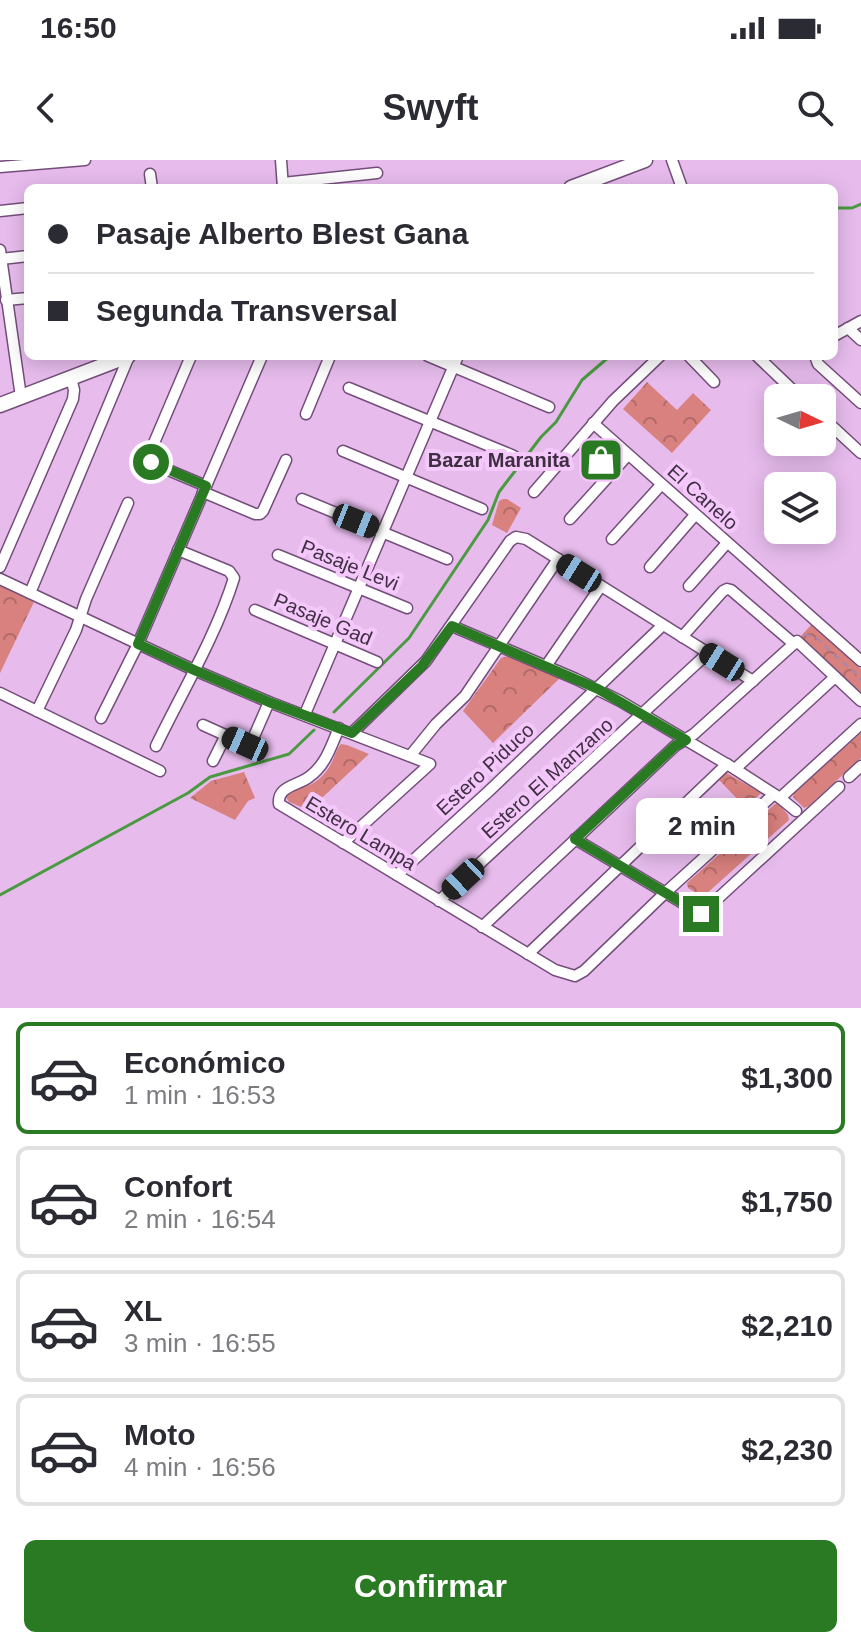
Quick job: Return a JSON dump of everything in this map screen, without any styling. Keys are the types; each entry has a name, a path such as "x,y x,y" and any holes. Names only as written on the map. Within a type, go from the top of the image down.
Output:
{"main road":[{"path":"582,184 645,160"},
{"path":"0,405 118,360"}],"street":[{"path":"0,167 85,160"},
{"path":"281,160 283,184"},
{"path":"672,160 681,184"},
{"path":"297,184 377,173"},
{"path":"150,174 151,184"},
{"path":"0,211 24,208"},
{"path":"21,397 1,254 24,256"},
{"path":"6,300 24,298"},
{"path":"838,334 861,321"},
{"path":"848,328 861,340"},
{"path":"30,593 126,360"},
{"path":"189,360 148,457 151,462 260,514 286,460"},
{"path":"101,718 138,644 260,360"},
{"path":"306,414 328,360"},
{"path":"534,492 593,423 656,360"},
{"path":"693,360 714,382"},
{"path":"761,360 786,384"},
{"path":"816,360 861,403"},
{"path":"305,714 456,361 549,407"},
{"path":"0,567 71,402 74,390 71,378"},
{"path":"349,388 514,456"},
{"name":"El Canelo","path":"593,423 861,661"},
{"path":"836,430 861,453"},
{"path":"343,451 482,509"},
{"path":"570,519 628,455"},
{"path":"612,539 661,485"},
{"path":"302,499 447,559"},
{"path":"37,711 76,630 86,599 128,503"},
{"path":"650,567 695,515"},
{"path":"352,733 422,666 510,541 516,537 524,538 753,681"},
{"path":"689,586 727,543"},
{"path":"156,746 201,658 233,581 229,571 178,550"},
{"name":"Pasaje Levi","path":"278,555 407,608"},
{"path":"410,756 436,724 465,696 558,559"},
{"path":"0,579 194,670 430,764 343,843"},
{"path":"546,666 601,586"},
{"path":"682,637 723,591 731,590 796,642 861,701"},
{"name":"Pasaje Gad","path":"255,610 377,662"},
{"name":"Estero Piduco","path":"397,875 663,625"},
{"path":"452,626 598,689 731,766 796,811"},
{"path":"482,927 675,746 686,740 796,642"},
{"name":"Estero El Manzano","path":"439,901 708,653"},
{"path":"528,954 620,866 835,677"},
{"path":"0,693 160,771"},
{"path":"203,725 249,743 269,702"},
{"path":"665,893 861,724"},
{"name":"Estero Lampa","path":"339,728 320,767 301,782 283,790 279,804 555,970 575,976 584,971 665,893"},
{"path":"213,761 226,735"},
{"path":"849,777 861,766"},
{"path":"575,839 701,914 839,787"}],"path":[{"path":"796,642 805,634 810,634 824,643 861,680"}],"green space":[{"path":"647,382 677,410 693,393 711,410 672,453 623,409"},
{"path":"503,499 521,508 507,533 492,525 499,501"},
{"path":"0,585 34,602 0,673"},
{"path":"812,624 861,669 861,692 800,637"},
{"path":"508,656 560,678 493,743 463,711 501,658"},
{"path":"861,733 861,758 804,808 793,797 794,793"},
{"path":"341,744 369,754 309,810 289,802 286,797 289,792 308,786 324,774"},
{"path":"244,772 255,798 248,801 235,820 190,798 211,781"},
{"path":"725,772 761,793 746,808 719,780"},
{"path":"775,804 779,804 789,820 705,895 701,896 688,888 687,883"}],"waterway":[{"path":"838,208 861,204"},
{"path":"334,712 409,638 488,520 499,492 556,422 582,380 605,360"},
{"path":"0,895 188,793 210,777 289,754 314,730"}],"place":[{"name":"Bazar Maranita","path":"601,460"}],"route":[{"path":"151,462 206,486 138,644 269,702 352,733 422,666 452,626 598,689 686,740 675,746 575,839 701,914"}]}
